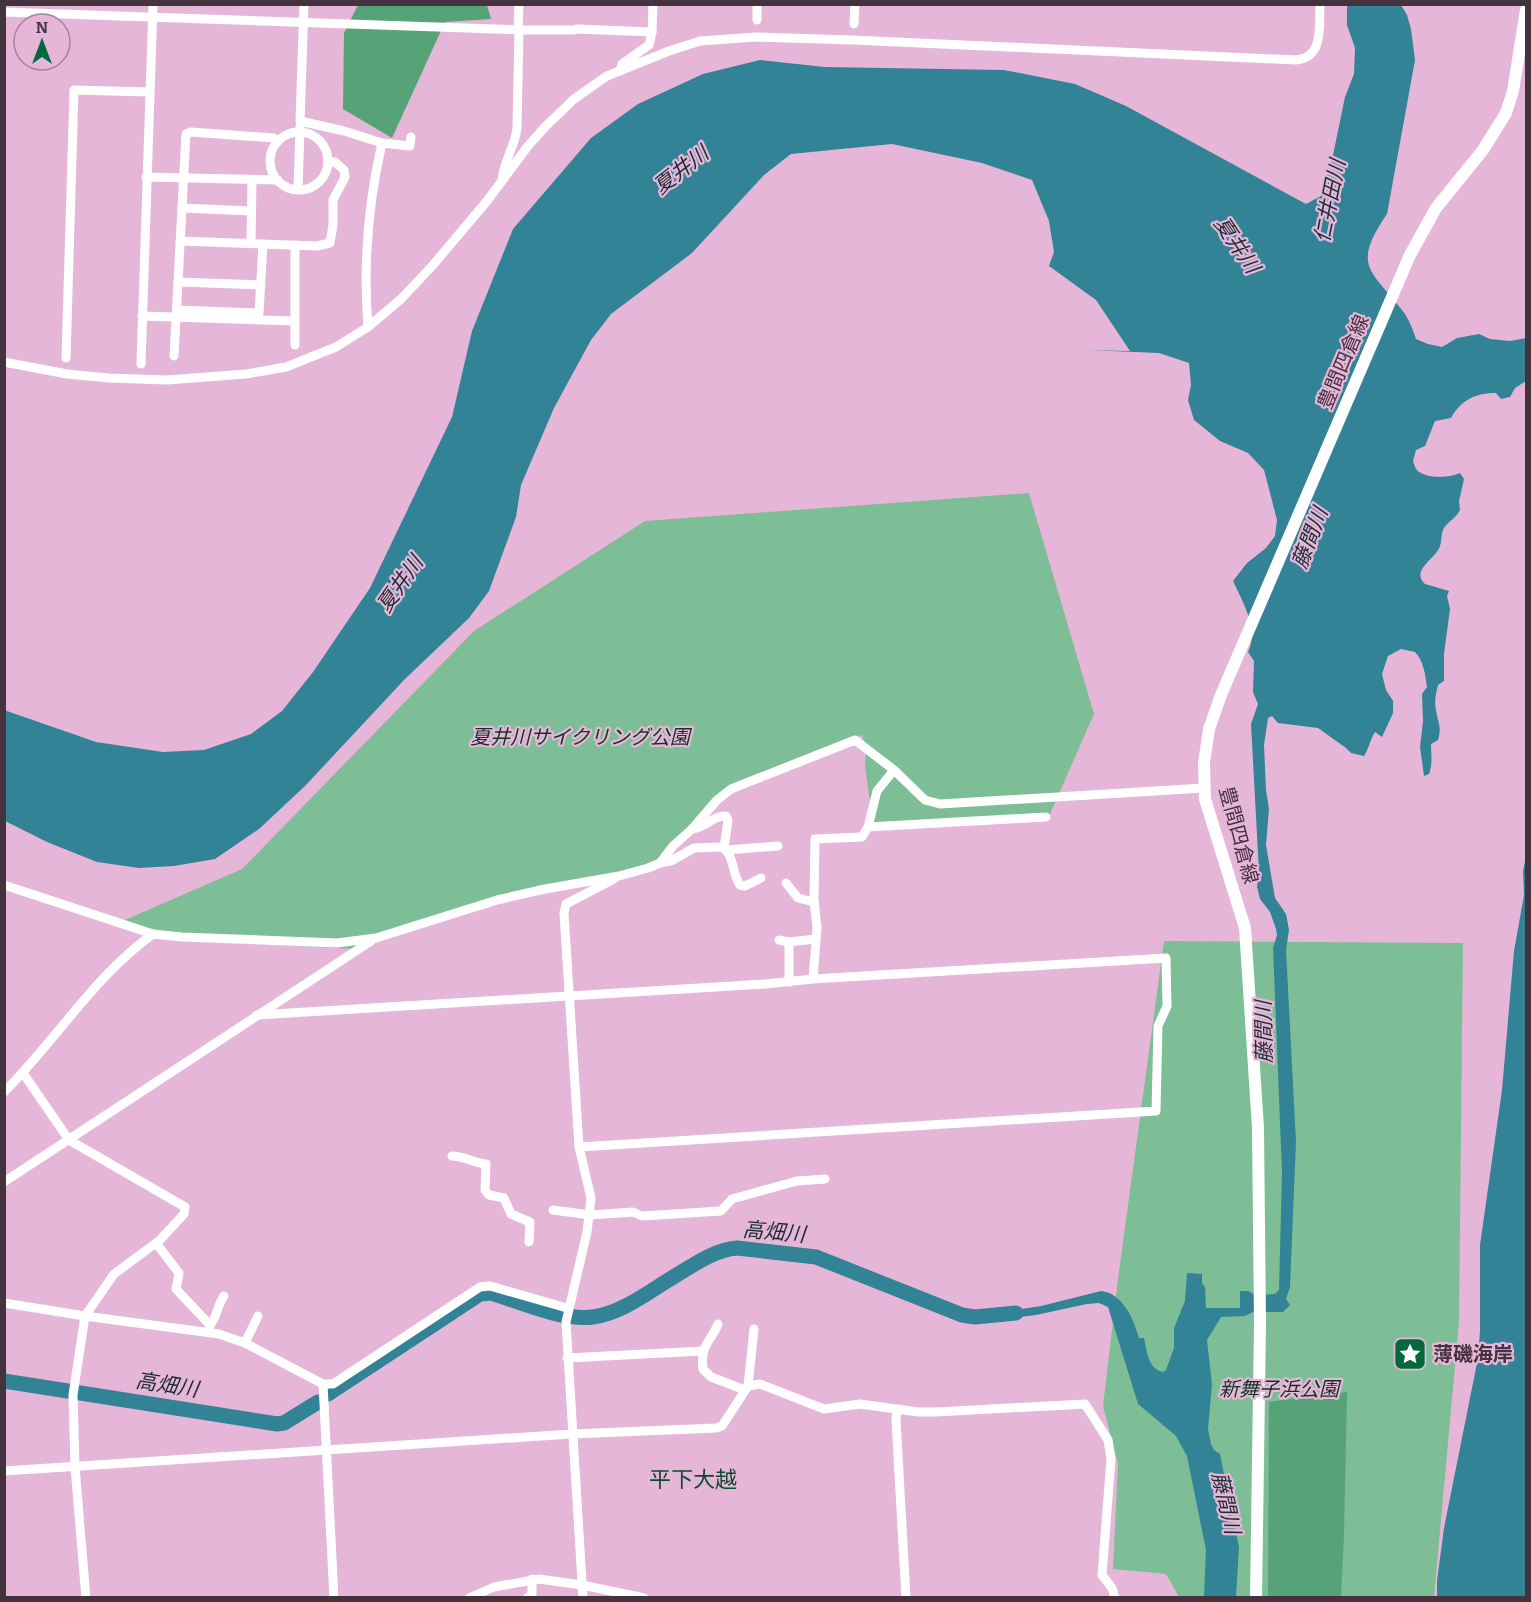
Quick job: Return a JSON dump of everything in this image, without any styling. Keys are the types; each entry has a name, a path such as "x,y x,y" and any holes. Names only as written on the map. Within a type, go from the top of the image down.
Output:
{"main road":[{"name":"豊間四倉線","path":"1256,1598 1260,1323 1258,1128 1245,928 1205,799 1204,763 1209,729 1234,665 1402,275 1436,208 1487,145 1506,113 1513,91 1527,10"}],"street":[{"path":"141,364 153,4"},
{"path":"298,189 304,4"},
{"path":"502,181 504,165 516,139 519,4"},
{"path":"620,71 622,64 650,45 653,4"},
{"path":"757,20 758,4"},
{"path":"854,24 855,4"},
{"path":"4,362 68,374 167,380 246,374 286,367 336,347 368,327 401,299 434,265 528,146 552,120 607,76 700,41 747,38 853,40 1304,59 1311,55 1317,46 1320,4"},
{"path":"4,12 652,32"},
{"path":"66,358 74,90 149,92"},
{"path":"300,121 382,143 410,147 411,136"},
{"path":"299,132 311,134 320,141 326,150 328,162 327,171 322,178 307,188 298,189 284,185 278,180 273,173 271,156 279,141 285,136 299,132"},
{"path":"174,356 184,138 188,133 274,138 279,141"},
{"path":"368,327 365,286 366,248 373,183 382,143"},
{"path":"180,241 317,246 330,243 333,200 345,177 341,166 335,162 328,162"},
{"path":"146,177 278,180"},
{"path":"251,243 252,180"},
{"path":"182,208 251,211"},
{"path":"142,316 259,313 263,244"},
{"path":"295,245 295,345"},
{"path":"178,282 261,285"},
{"path":"177,314 294,321"},
{"path":"660,863 717,800 731,789 855,740 894,770 925,800 940,804 1204,788"},
{"path":"813,979 817,916 814,902 815,839 862,837 868,827 877,791 894,770"},
{"path":"692,829 701,828 719,816 726,816 728,819 726,849 740,885 744,886 761,878"},
{"path":"868,827 1046,817"},
{"path":"4,885 153,934 337,943 375,938 497,900 545,888 619,876 672,861 694,848 778,846"},
{"path":"583,1598 567,1358 567,1314 590,1215 591,1198 579,1147 568,996 565,908 566,904 619,876"},
{"path":"786,883 798,898 814,902"},
{"path":"4,1092 117,965 153,934"},
{"path":"4,1182 375,938"},
{"path":"789,982 784,941 816,939"},
{"path":"257,1015 1166,958 1167,1006 1158,1026 1156,1111 579,1147"},
{"path":"23,1073 69,1140 185,1207 184,1214 156,1243 114,1274 85,1316 73,1391 75,1467 86,1598"},
{"path":"452,1156 463,1157 473,1163 486,1164 485,1190 489,1195 504,1198 512,1214 531,1217 529,1242"},
{"path":"553,1210 590,1215 633,1212 642,1216 721,1211 732,1199 741,1196 797,1180 825,1179"},
{"path":"156,1243 179,1273 176,1289 209,1329"},
{"path":"4,1303 85,1316 209,1329 244,1343 322,1384 333,1384 480,1287 490,1286 567,1314"},
{"path":"209,1329 224,1296"},
{"path":"244,1343 258,1316"},
{"path":"718,1324 707,1341 704,1351 703,1369 711,1377 747,1388 760,1384 824,1409 851,1403 936,1412 1085,1404 1108,1440 1112,1459 1102,1575 1112,1588 1115,1598"},
{"path":"4,1472 572,1434 716,1428 722,1426 747,1388 754,1329"},
{"path":"567,1358 704,1351"},
{"path":"322,1384 334,1598"},
{"path":"897,1409 906,1598"},
{"path":"527,1598 532,1594 532,1579"},
{"path":"469,1598 494,1587 532,1579 582,1585 644,1598"}],"green space":[{"path":"358,5 487,5 491,19 445,22 392,138 343,109 344,33"},
{"name":"夏井川サイクリング公園","path":"1029,493 1094,714 1050,814 865,824 870,802 865,766 866,749 862,735 731,789 663,863 499,901 356,949 179,940 118,923 242,869 474,631 645,521"},
{"name":"新舞子浜公園","path":"1164,941 1463,943 1459,1322 1434,1597 1179,1597 1166,1574 1113,1569 1118,1464 1103,1406"},
{"path":"1347,1392 1341,1597 1268,1597 1269,1402"}],"water":[{"path":"1347,5 1401,5 1411,29 1415,60 1387,214 1369,247 1370,268 1405,314 1416,339 1442,347 1457,338 1479,334 1490,339 1510,341 1526,338 1526,381 1515,388 1510,397 1501,399 1496,393 1482,394 1470,398 1455,411 1451,418 1435,421 1425,446 1416,450 1413,461 1417,470 1426,475 1444,477 1460,473 1464,479 1459,501 1460,510 1444,528 1438,551 1420,574 1425,584 1449,591 1447,596 1450,609 1444,654 1444,681 1438,685 1435,701 1440,731 1438,740 1431,744 1429,774 1424,776 1420,747 1423,721 1422,694 1427,687 1422,664 1415,652 1401,649 1388,656 1382,674 1386,690 1393,701 1393,713 1382,737 1375,732 1364,756 1351,753 1318,728 1278,723 1272,716 1268,718 1264,745 1269,809 1266,845 1275,898 1286,914 1289,930 1286,950 1296,1142 1290,1287 1286,1299 1290,1305 1283,1312 1253,1312 1245,1316 1221,1317 1207,1340 1212,1384 1208,1429 1211,1444 1220,1454 1239,1547 1236,1597 1204,1597 1206,1550 1187,1456 1176,1436 1138,1404 1108,1307 1099,1303 1087,1304 1036,1315 996,1320 994,1313 1041,1306 1101,1291 1109,1293 1126,1308 1139,1338 1144,1338 1151,1363 1163,1372 1166,1370 1174,1348 1174,1328 1185,1301 1187,1273 1202,1274 1206,1308 1240,1308 1240,1291 1248,1291 1255,1295 1275,1294 1279,1290 1282,1172 1273,948 1277,935 1270,912 1260,899 1257,887 1259,872 1251,724 1258,704 1253,692 1254,661 1248,652 1252,635 1251,625 1233,581 1247,563 1266,548 1275,536 1277,520 1264,470 1248,453 1220,441 1194,420 1188,400 1191,385 1189,363 1159,353 1087,350 1130,351 1096,300 1049,266 1054,252 1049,221 1032,180 982,163 892,144 791,154 764,175 692,253 611,314 591,340 554,408 521,485 516,517 489,591 469,618 404,680 305,786 259,829 215,859 174,866 139,868 97,862 47,842 5,821 4,710 96,742 163,752 204,750 251,734 282,711 313,672 370,588 452,417 472,331 513,229 591,138 638,104 703,74 760,60 825,67 1004,70 1075,84 1126,106 1306,204 1321,196 1332,160 1345,97 1354,74 1355,48 1347,25"},
{"path":"1526,857 1526,1597 1437,1597 1444,1528 1478,1358 1480,1245 1502,1090 1514,951 1524,895 1523,871"}],"waterway":[{"name":"高畑川","path":"328,1394 480,1294 491,1293 555,1314 593,1317 626,1306 705,1258 737,1248 816,1257 962,1315 975,1317 1016,1313"},
{"name":"高畑川","path":"4,1381 277,1424 284,1423 318,1402"}],"place":[{"name":"薄磯海岸","path":"1410,1354"}],"district":[{"name":"平下大越","path":"693,1479"}],"water label":[{"name":"夏井川","path":"681,170"},
{"name":"仁井田川","path":"1330,201"},
{"name":"夏井川","path":"1237,245"},
{"name":"藤間川","path":"1310,538"},
{"name":"夏井川","path":"400,584"},
{"name":"藤間川","path":"1264,1032"},
{"name":"藤間川","path":"1226,1503"}]}
